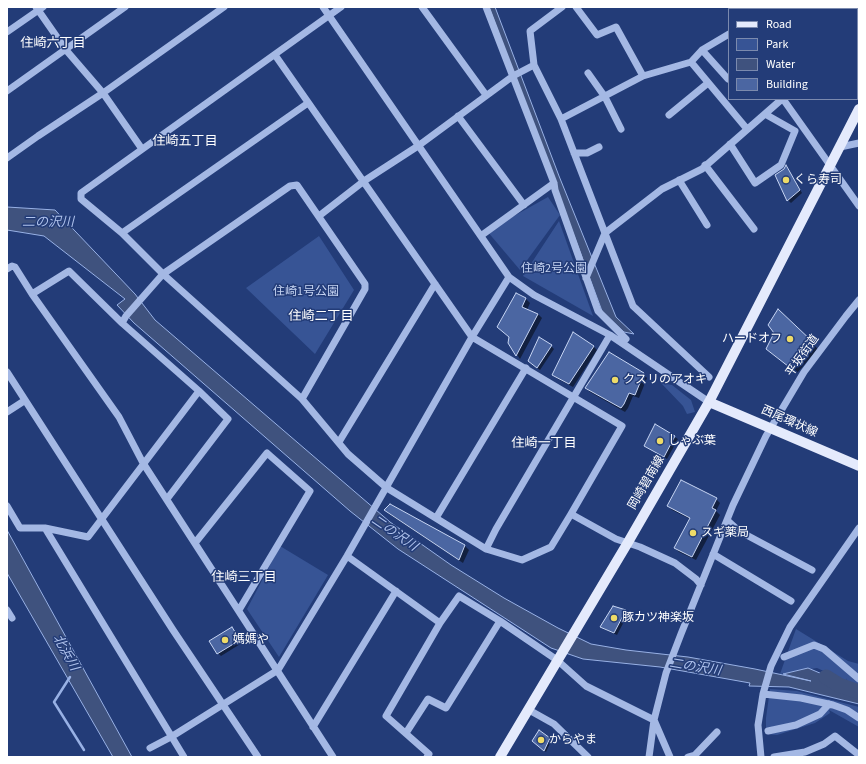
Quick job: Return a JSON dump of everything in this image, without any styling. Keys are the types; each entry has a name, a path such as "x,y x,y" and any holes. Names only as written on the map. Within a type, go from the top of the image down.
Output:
{"main road":[{"name":"岡崎碧南線","path":"500,757 627,544 708,402 859,109"},
{"name":"西尾環状線","path":"708,402 859,466"}],"street":[{"path":"7,91 125,7"},
{"path":"7,158 103,93 224,7"},
{"path":"323,7 418,146 482,235 509,277 534,295 610,335 708,402"},
{"path":"275,54 472,337 622,426 551,547 522,560 486,549 387,488 348,454 302,399 163,274 122,234 81,199 81,193 142,150 329,15 341,7"},
{"path":"422,7 486,95"},
{"path":"486,7 554,183 555,190 587,275 598,311 626,339"},
{"path":"562,7 530,31 534,65 561,119 633,306 709,377"},
{"path":"576,7 597,35 616,26 643,76"},
{"path":"7,32 39,8 66,50 103,93 142,150"},
{"path":"561,119 643,76 691,62 702,50 728,35"},
{"path":"702,50 728,79"},
{"path":"691,62 747,129"},
{"path":"319,216 364,181 418,146 513,76 534,65"},
{"path":"588,73 604,97 621,129"},
{"path":"669,116 708,83"},
{"path":"587,275 605,233 662,189 705,166 782,100"},
{"path":"784,100 831,164 859,206"},
{"path":"122,234 308,103"},
{"path":"765,114 795,131 806,130"},
{"path":"458,116 524,205"},
{"path":"730,144 755,183 780,165 795,131"},
{"path":"840,147 859,142"},
{"path":"574,154 587,153 599,147"},
{"path":"705,166 754,229"},
{"path":"679,180 707,225"},
{"path":"482,235 554,183"},
{"path":"122,323 126,316 163,274 290,186 297,185 365,284 365,289 302,399"},
{"path":"7,269 12,266 15,267 32,294 119,416 143,463 333,757"},
{"path":"32,294 69,271 122,323 199,391 228,419 167,499"},
{"path":"150,748 171,737 278,670 387,488 472,337 509,277"},
{"path":"339,442 435,284"},
{"name":"平坂街道","path":"649,757 654,720 666,673 727,520 771,428 804,372 859,300"},
{"path":"486,549 496,529 610,335"},
{"path":"436,518 526,368"},
{"path":"7,372 24,401 173,630 258,757"},
{"path":"7,506 20,528 45,528 88,537 199,391"},
{"path":"7,412 24,401"},
{"path":"195,543 267,453 310,492 239,610"},
{"path":"571,514 616,539 627,544 640,547 675,563 696,579 701,585"},
{"path":"727,520 739,531 812,570"},
{"path":"45,528 184,757"},
{"path":"761,757 758,726 763,692 771,666 790,627 859,528"},
{"path":"713,554 792,601"},
{"path":"347,556 440,623"},
{"path":"313,727 396,591"},
{"path":"427,757 429,754 386,716 440,623 459,596 500,621 557,660 586,686 654,720 670,757"},
{"path":"7,610 12,618"},
{"path":"406,734 428,699 446,708 500,621"},
{"path":"784,657 814,645 824,649 859,679"},
{"path":"763,692 829,704 847,710 859,718"},
{"path":"768,731 796,725 820,714 829,704"},
{"path":"529,710 554,724 588,757"},
{"path":"688,757 695,755 717,732"},
{"path":"774,757 805,752 824,744 835,736 859,754"}],"green space":[{"path":"548,197 560,215 520,270 487,231"},
{"name":"住崎2号公園","path":"559,221 593,316 523,276"},
{"name":"住崎1号公園","path":"319,236 354,290 315,354 246,288"},
{"path":"661,383 672,385 691,400 695,412 687,414 683,406"},
{"path":"280,546 328,575 279,657 247,609"},
{"path":"796,629 848,661 859,664 859,688 846,684 847,678 846,681 817,668 780,674"},
{"path":"770,689 797,691 859,707 859,727 829,710 830,713 815,723 777,735 766,734 766,718"}],"water":[{"path":"489,7 495,7 559,176 616,317 634,334 624,332 602,311"},
{"name":"二の沢川","path":"7,207 55,210 135,294 155,320 390,522 451,565 504,598 558,628 591,644 626,650 688,657 811,681 783,674 808,668 855,688 837,686 859,691 859,704 789,687 749,686 750,683 660,667 583,659 551,648 398,549 350,511 134,323 117,305 125,299 44,236 7,230"},
{"name":"北浜川","path":"7,530 132,757 113,757 7,573"}],"building":[{"name":"くら寿司","path":"786,165 800,190 787,201 775,175 784,169"},
{"path":"516,293 526,298 522,307 538,314 516,356 508,343 509,337 497,327"},
{"name":"ハードオフ","path":"778,309 815,344 793,370 766,349 774,333 768,325"},
{"path":"573,332 594,346 569,384 552,375"},
{"path":"539,337 552,345 537,368 528,361"},
{"name":"クスリのアオキ","path":"609,352 644,373 635,395 629,393 621,408 585,388"},
{"name":"しゃぶ葉","path":"655,424 675,436 664,457 644,446"},
{"name":"スギ薬局","path":"681,480 717,498 712,508 716,510 692,557 674,548 690,518 667,506"},
{"path":"390,504 465,545 459,560 384,510"},
{"name":"豚カツ神楽坂","path":"613,606 626,610 614,633 600,627"},
{"name":"媽媽や","path":"232,627 240,640 217,654 209,641"},
{"name":"からやま","path":"539,730 550,738 544,751 532,741"}],"waterway":[{"path":"70,677 54,702 84,750"},
{"name":"二の沢川","path":"826,677 839,685 859,692"}],"place":[{"name":"くら寿司","path":"786,180"},
{"name":"ハードオフ","path":"790,339"},
{"name":"クスリのアオキ","path":"615,380"},
{"name":"しゃぶ葉","path":"660,441"},
{"name":"スギ薬局","path":"693,533"},
{"name":"豚カツ神楽坂","path":"614,618"},
{"name":"媽媽や","path":"225,640"},
{"name":"からやま","path":"541,740"}],"district":[{"name":"住崎六丁目","path":"53,44"},
{"name":"住崎五丁目","path":"185,142"},
{"name":"住崎二丁目","path":"321,317"},
{"name":"住崎一丁目","path":"544,444"},
{"name":"住崎三丁目","path":"244,578"}]}
